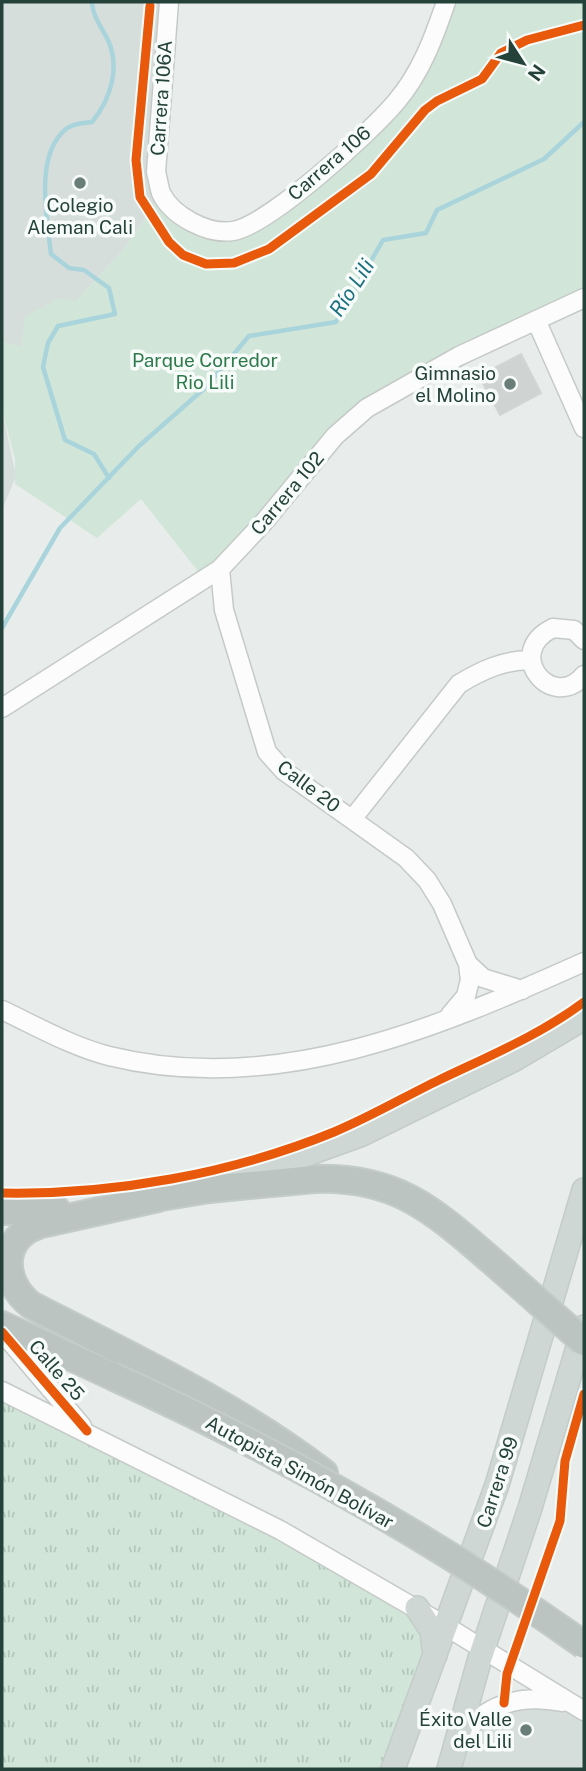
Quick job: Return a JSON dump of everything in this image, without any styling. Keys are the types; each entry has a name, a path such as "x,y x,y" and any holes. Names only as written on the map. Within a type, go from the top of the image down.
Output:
{"highway":[{"path":"118,1364 23,1299 9,1284 7,1253 14,1239 32,1226 159,1198 209,1189 314,1179 366,1182 393,1189 420,1202 445,1220 584,1342"},
{"path":"2,1211 75,1208 159,1198"},
{"name":"Autopista Simón Bolívar","path":"2,1325 118,1364 230,1431 356,1498 584,1645"}],"main road":[{"path":"209,1189 360,1135 522,1055 584,1018"},
{"name":"Carrera 99","path":"393,1769 497,1485 584,1190"},
{"name":"Carrera 99","path":"451,1761 483,1649 584,1327"},
{"path":"417,1608 432,1631 435,1656"}],"street":[{"name":"Carrera 106A","path":"162,194 156,172 169,2"},
{"name":"Carrera 106","path":"162,194 191,222 213,230 232,231 248,226 277,208 371,128 397,102 419,69 446,2"},
{"name":"Carrera 102","path":"2,708 220,569 264,522 335,436 367,408 459,356 584,298"},
{"path":"536,320 584,428"},
{"name":"Calle 20","path":"220,569 224,610 267,752 284,771 406,858 427,880 442,904 468,964 470,980 467,996 444,1020"},
{"path":"584,640 574,630 553,628 536,640 531,660 537,675 550,685 566,687 584,675"},
{"path":"353,818 459,684 480,671 513,660 531,660"},
{"path":"2,1010 108,1055 171,1067 223,1069 297,1064 355,1052 522,990 584,962"},
{"path":"468,964 483,978 522,990"},
{"name":"Calle 25","path":"2,1332 87,1431"},
{"name":"Calle 25","path":"2,1391 87,1431 280,1530 417,1608 582,1710"},
{"path":"451,1761 473,1723 504,1703 533,1697 582,1710"}],"shaded area":[{"name":"Colegio Aleman Cali","path":"2,2 169,2 162,194 125,248 76,301 22,348 2,342"},
{"path":"2,410 16,476 2,510"},
{"name":"Éxito Valle del Lili","path":"504,1703 584,1711 584,1769 449,1769 454,1754"}],"green space":[{"name":"Parque Corredor Rio Lili","path":"446,2 584,2 584,298 367,408 204,579 141,499 97,538 15,484 15,459 2,410 2,342 21,347 25,317 59,298 76,301 125,248 162,194 191,222 248,227 396,102"},
{"path":"2,1391 447,1627 393,1769 2,1769"}],"building":[{"name":"Gimnasio el Molino","path":"521,354 541,393 500,415 479,376"}],"waterway":[{"path":"92,2 95,16 111,49 112,82 109,93 92,122 69,127 56,140 46,170 46,205 51,254 69,268 84,270 109,288 115,314 58,326 48,343 43,367 65,440 94,454 109,478"},
{"name":"Río Lili","path":"2,628 60,528 139,446 206,387 249,336 336,322 383,240 426,233 437,210 544,159 584,122"}],"cycle path":[{"path":"150,6 136,160 140,197 169,242 183,255 206,264 234,263 269,249 371,174 425,110 437,101 482,79 501,53 527,40 584,25"},
{"path":"2,1193 44,1193 129,1186 213,1170 295,1147 347,1126 514,1044 550,1025 584,1002"},
{"path":"2,1332 87,1431"},
{"path":"504,1703 507,1674 560,1521 565,1461 584,1394"}],"place":[{"name":"Colegio Aleman Cali","path":"80,183"},
{"name":"Gimnasio el Molino","path":"510,384"},
{"name":"Éxito Valle del Lili","path":"526,1730"}]}
